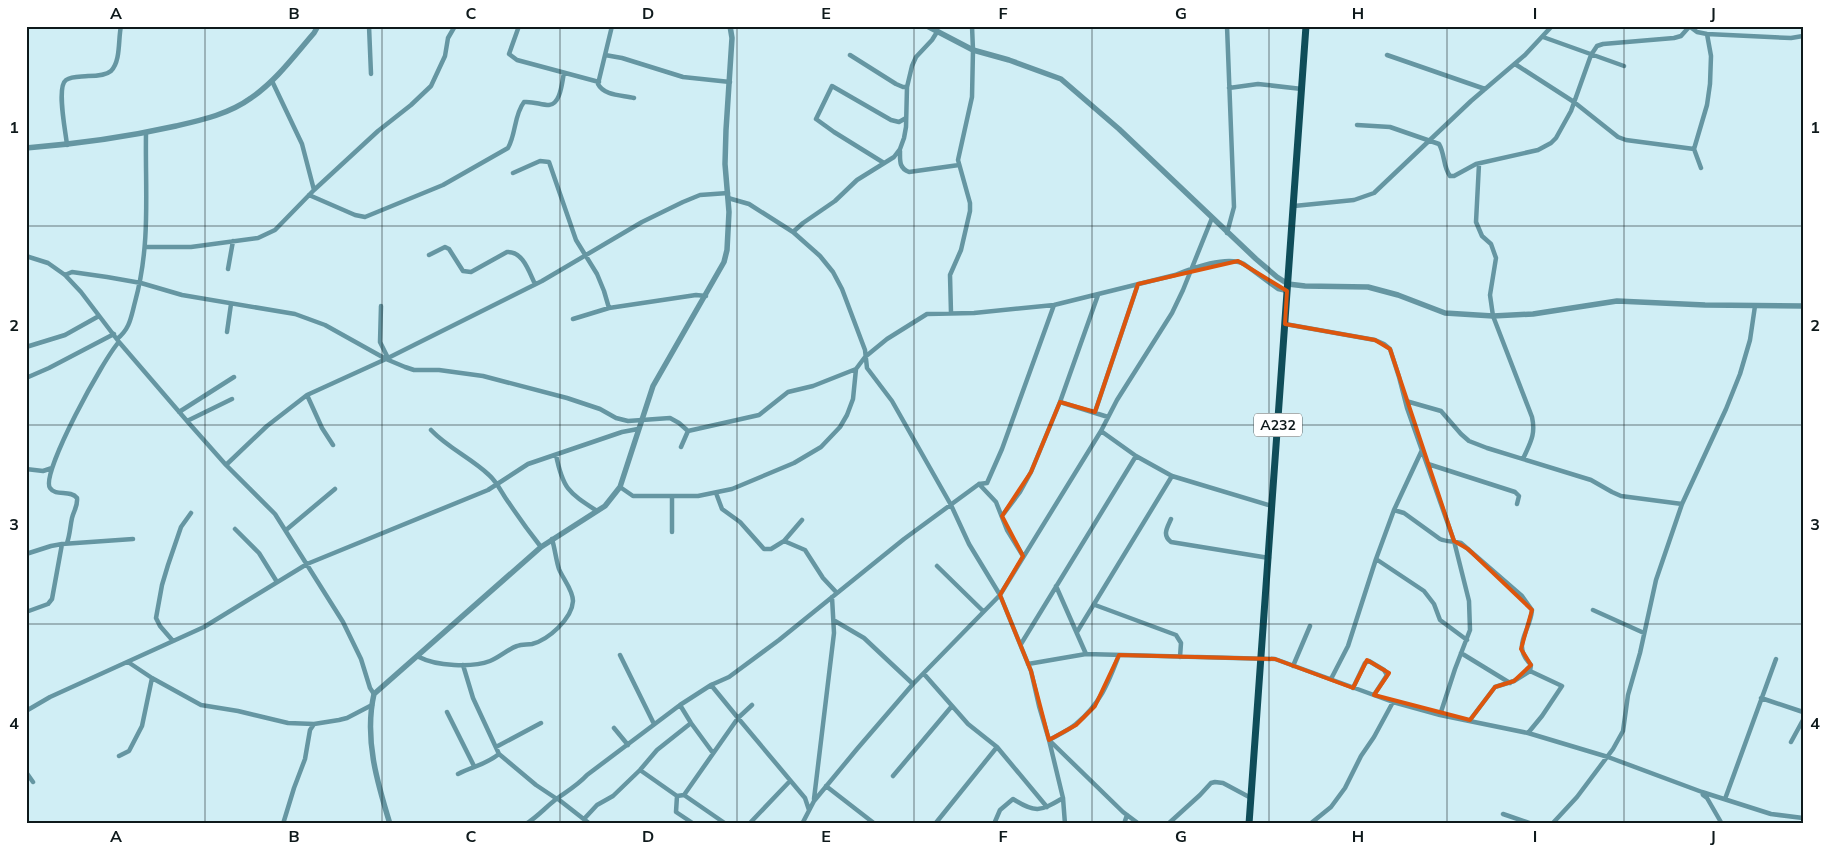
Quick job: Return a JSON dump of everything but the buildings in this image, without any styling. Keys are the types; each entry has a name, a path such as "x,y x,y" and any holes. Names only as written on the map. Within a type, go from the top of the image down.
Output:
{"main road":[{"name":"A232","path":"1249,824 1306,26"}],"street":[{"path":"67,144 62,100 63,84 66,80 74,77 98,76 107,74 112,70 118,55 121,26"},
{"path":"26,148 146,133 202,120 230,110 249,100 272,81 318,26"},
{"path":"368,26 371,74"},
{"path":"145,247 191,247 267,235 275,230 314,190 378,131 412,105 431,86 445,56 448,38 455,26"},
{"path":"519,26 509,54 517,60 598,82"},
{"path":"612,26 598,82 600,88 610,93 634,98"},
{"path":"390,824 373,762 372,705 374,694 541,547 604,506 620,487 653,386 661,369 706,296 724,262 727,250 728,196 725,164 732,38 730,26"},
{"path":"927,26 937,29 973,50 1009,60 1061,79 1118,129 1288,287"},
{"path":"951,313 950,275 961,250 970,211 970,203 958,165 972,97 972,26"},
{"path":"1227,26 1234,207 1227,232"},
{"path":"1294,206 1354,200 1374,193 1543,37 1552,26"},
{"path":"1357,126 1390,128 1440,144 1446,172 1450,176 1454,176 1480,164 1538,150 1551,143 1556,138 1574,102 1591,55 1597,46 1674,38 1681,36 1689,26 1697,32 1707,34 1791,38 1803,36"},
{"path":"937,29 929,45 916,57 912,66 907,87 906,118 904,138 900,150 900,164 903,170 909,172 958,165"},
{"path":"1701,168 1694,149 1707,105 1710,84 1711,56 1707,34"},
{"path":"1543,37 1624,66"},
{"path":"605,55 622,58 683,77 730,82"},
{"path":"850,55 896,84 907,87"},
{"path":"1387,55 1485,89"},
{"path":"1514,64 1574,102 1618,137 1626,140 1694,149"},
{"path":"309,195 364,218 443,185 508,148 512,142 520,107 524,102 531,101 550,105 555,103 558,99 564,73"},
{"path":"272,81 302,144 314,190"},
{"path":"1229,88 1258,84 1302,89"},
{"path":"884,163 857,148 816,119 832,86 891,120 899,122 906,118"},
{"path":"26,378 117,338 126,332 141,283 145,247 148,213 146,133"},
{"path":"793,232 802,223 835,200 857,180 894,157 900,150"},
{"path":"513,173 540,161 549,162 576,240 597,274 609,308"},
{"path":"1480,164 1476,222 1482,236 1491,244 1496,258 1490,295 1493,316 1534,426 1534,433 1523,459"},
{"path":"226,465 267,426 307,395 387,358 535,284 642,222 700,195 728,196 749,204 793,232 820,256 833,272 842,289 865,350 867,368 892,401 1000,595 1028,664 1049,740 1062,798 1065,824"},
{"path":"802,824 814,801 913,684 1000,595 1101,431 1117,400 1172,313 1212,218"},
{"path":"228,269 233,241"},
{"path":"429,255 445,247 449,249 463,271 470,272 507,252 514,252 522,259 535,284"},
{"path":"26,256 48,263 65,274 179,412 226,465 274,514 343,622 353,641 370,688 374,694"},
{"path":"688,431 759,415 791,391 813,386 856,369 865,357 887,339 928,314 974,313 1054,305 1228,260 1238,261 1278,288 1305,286 1368,287 1398,295 1445,313 1493,316 1533,314 1617,301 1803,306"},
{"path":"65,274 72,272 82,273 141,283 182,295 295,314 325,325 414,370 439,370 483,376 567,398 628,421 670,418 680,423 688,431"},
{"path":"1095,412 1138,284"},
{"path":"1002,516 1020,492 1031,472 1060,402 1098,294"},
{"path":"573,319 609,308 696,295 706,296"},
{"path":"227,332 231,304"},
{"path":"526,824 680,705 729,677 785,635 904,538 978,484 986,482 994,470 1054,305"},
{"path":"381,306 380,342 387,358"},
{"path":"1552,824 1577,797 1608,757 1623,731 1628,695 1640,653 1656,580 1682,504 1740,374 1750,340 1755,306"},
{"path":"26,347 65,335 99,316"},
{"path":"1285,324 1375,340 1390,349 1407,408 1454,541 1470,606 1470,630 1440,715"},
{"path":"26,612 48,604 52,599 65,544 71,532 72,518 78,505 77,498 69,493 50,490 48,485 52,468 83,398 114,347 117,338"},
{"path":"620,487 634,496 698,496 732,489 782,469 820,447 836,432 847,415 854,394 856,369"},
{"path":"179,412 234,376"},
{"path":"307,395 322,428 333,445"},
{"path":"186,420 232,398"},
{"path":"1406,400 1441,411 1469,441 1590,480 1621,496 1682,504"},
{"path":"1060,402 1108,417"},
{"path":"26,711 50,697 204,627 307,564 488,490 528,464 622,432 638,429"},
{"path":"431,430 476,463 497,484 541,547"},
{"path":"681,447 688,431"},
{"path":"1101,431 1136,456 1172,476 1272,506"},
{"path":"1331,678 1348,646 1394,510 1422,450"},
{"path":"556,455 561,477 567,489 597,511"},
{"path":"1021,644 1136,456"},
{"path":"1428,464 1515,492 1519,496 1517,504"},
{"path":"26,469 43,471 52,468"},
{"path":"1077,632 1172,476"},
{"path":"978,484 996,502 1007,530 1023,556"},
{"path":"286,530 335,490"},
{"path":"716,493 722,509 740,522 764,549 771,549 784,541 802,520"},
{"path":"672,496 672,532"},
{"path":"1394,510 1404,513 1440,539 1446,542 1454,541 1460,543 1516,591 1532,610 1521,649 1523,656 1531,665 1530,671 1510,683 1495,687 1470,720"},
{"path":"173,641 160,626 156,618 168,565 181,527 191,513"},
{"path":"1171,518 1165,532 1167,539 1171,542 1269,558"},
{"path":"235,529 259,553 277,582"},
{"path":"26,554 51,546 65,544 133,539"},
{"path":"418,657 427,661 463,665 490,661 515,646 538,642 553,633 563,623 573,601 559,569 552,539"},
{"path":"784,541 805,550 824,578 838,593"},
{"path":"1376,559 1424,591 1434,604 1440,620 1466,640"},
{"path":"937,566 983,611"},
{"path":"1056,586 1086,654"},
{"path":"814,801 835,621 832,597"},
{"path":"1095,605 1176,635 1181,643 1180,657"},
{"path":"1593,610 1644,633"},
{"path":"835,621 864,638 913,684"},
{"path":"1292,666 1310,626"},
{"path":"1461,653 1510,683"},
{"path":"1028,664 1086,654 1275,659 1393,702 1440,715 1528,733 1608,757 1702,792 1771,814 1803,818"},
{"path":"620,655 654,724"},
{"path":"1049,740 1076,725 1095,706 1106,690 1119,656"},
{"path":"1725,799 1776,659"},
{"path":"1353,688 1365,663 1369,661 1384,670 1387,675 1374,695"},
{"path":"128,662 152,678 201,705 238,711 288,723 314,724 346,718 372,705"},
{"path":"463,665 473,698 499,754 536,785 590,824"},
{"path":"1528,733 1562,686 1530,671"},
{"path":"924,674 968,724 997,747 1047,807"},
{"path":"119,756 129,750 142,726 152,678"},
{"path":"711,686 805,798 808,810"},
{"path":"1762,698 1803,712"},
{"path":"1310,824 1331,807 1345,788 1361,756 1374,738 1393,702"},
{"path":"680,705 713,753"},
{"path":"684,795 738,718 752,705"},
{"path":"893,776 952,706"},
{"path":"447,712 474,766"},
{"path":"1791,742 1803,720"},
{"path":"496,747 542,723"},
{"path":"584,819 597,805 613,796 640,770 657,750 691,723"},
{"path":"283,824 305,759 310,730 314,724"},
{"path":"614,728 628,745"},
{"path":"1049,740 1139,824"},
{"path":"935,824 997,747"},
{"path":"458,774 474,766 487,763 499,754"},
{"path":"640,770 677,796 684,795 727,824"},
{"path":"26,772 33,782"},
{"path":"748,824 790,781"},
{"path":"1168,824 1211,783 1223,782 1251,798"},
{"path":"826,786 876,824"},
{"path":"1702,792 1722,824"},
{"path":"677,796 676,812 694,824"},
{"path":"994,824 1000,810 1012,799 1030,810 1047,807 1062,798"},
{"path":"1503,814 1532,824"},
{"path":"1124,824 1128,815"}],"highlighted area":[{"path":"1238,261 1287,291 1285,324 1375,340 1390,349 1454,541 1468,549 1532,610 1521,649 1531,665 1514,681 1495,687 1470,720 1374,695 1389,673 1367,660 1353,688 1275,659 1119,655 1095,706 1076,725 1049,740 1031,671 1000,595 1023,556 1002,516 1031,472 1060,402 1095,412 1138,284"}]}
